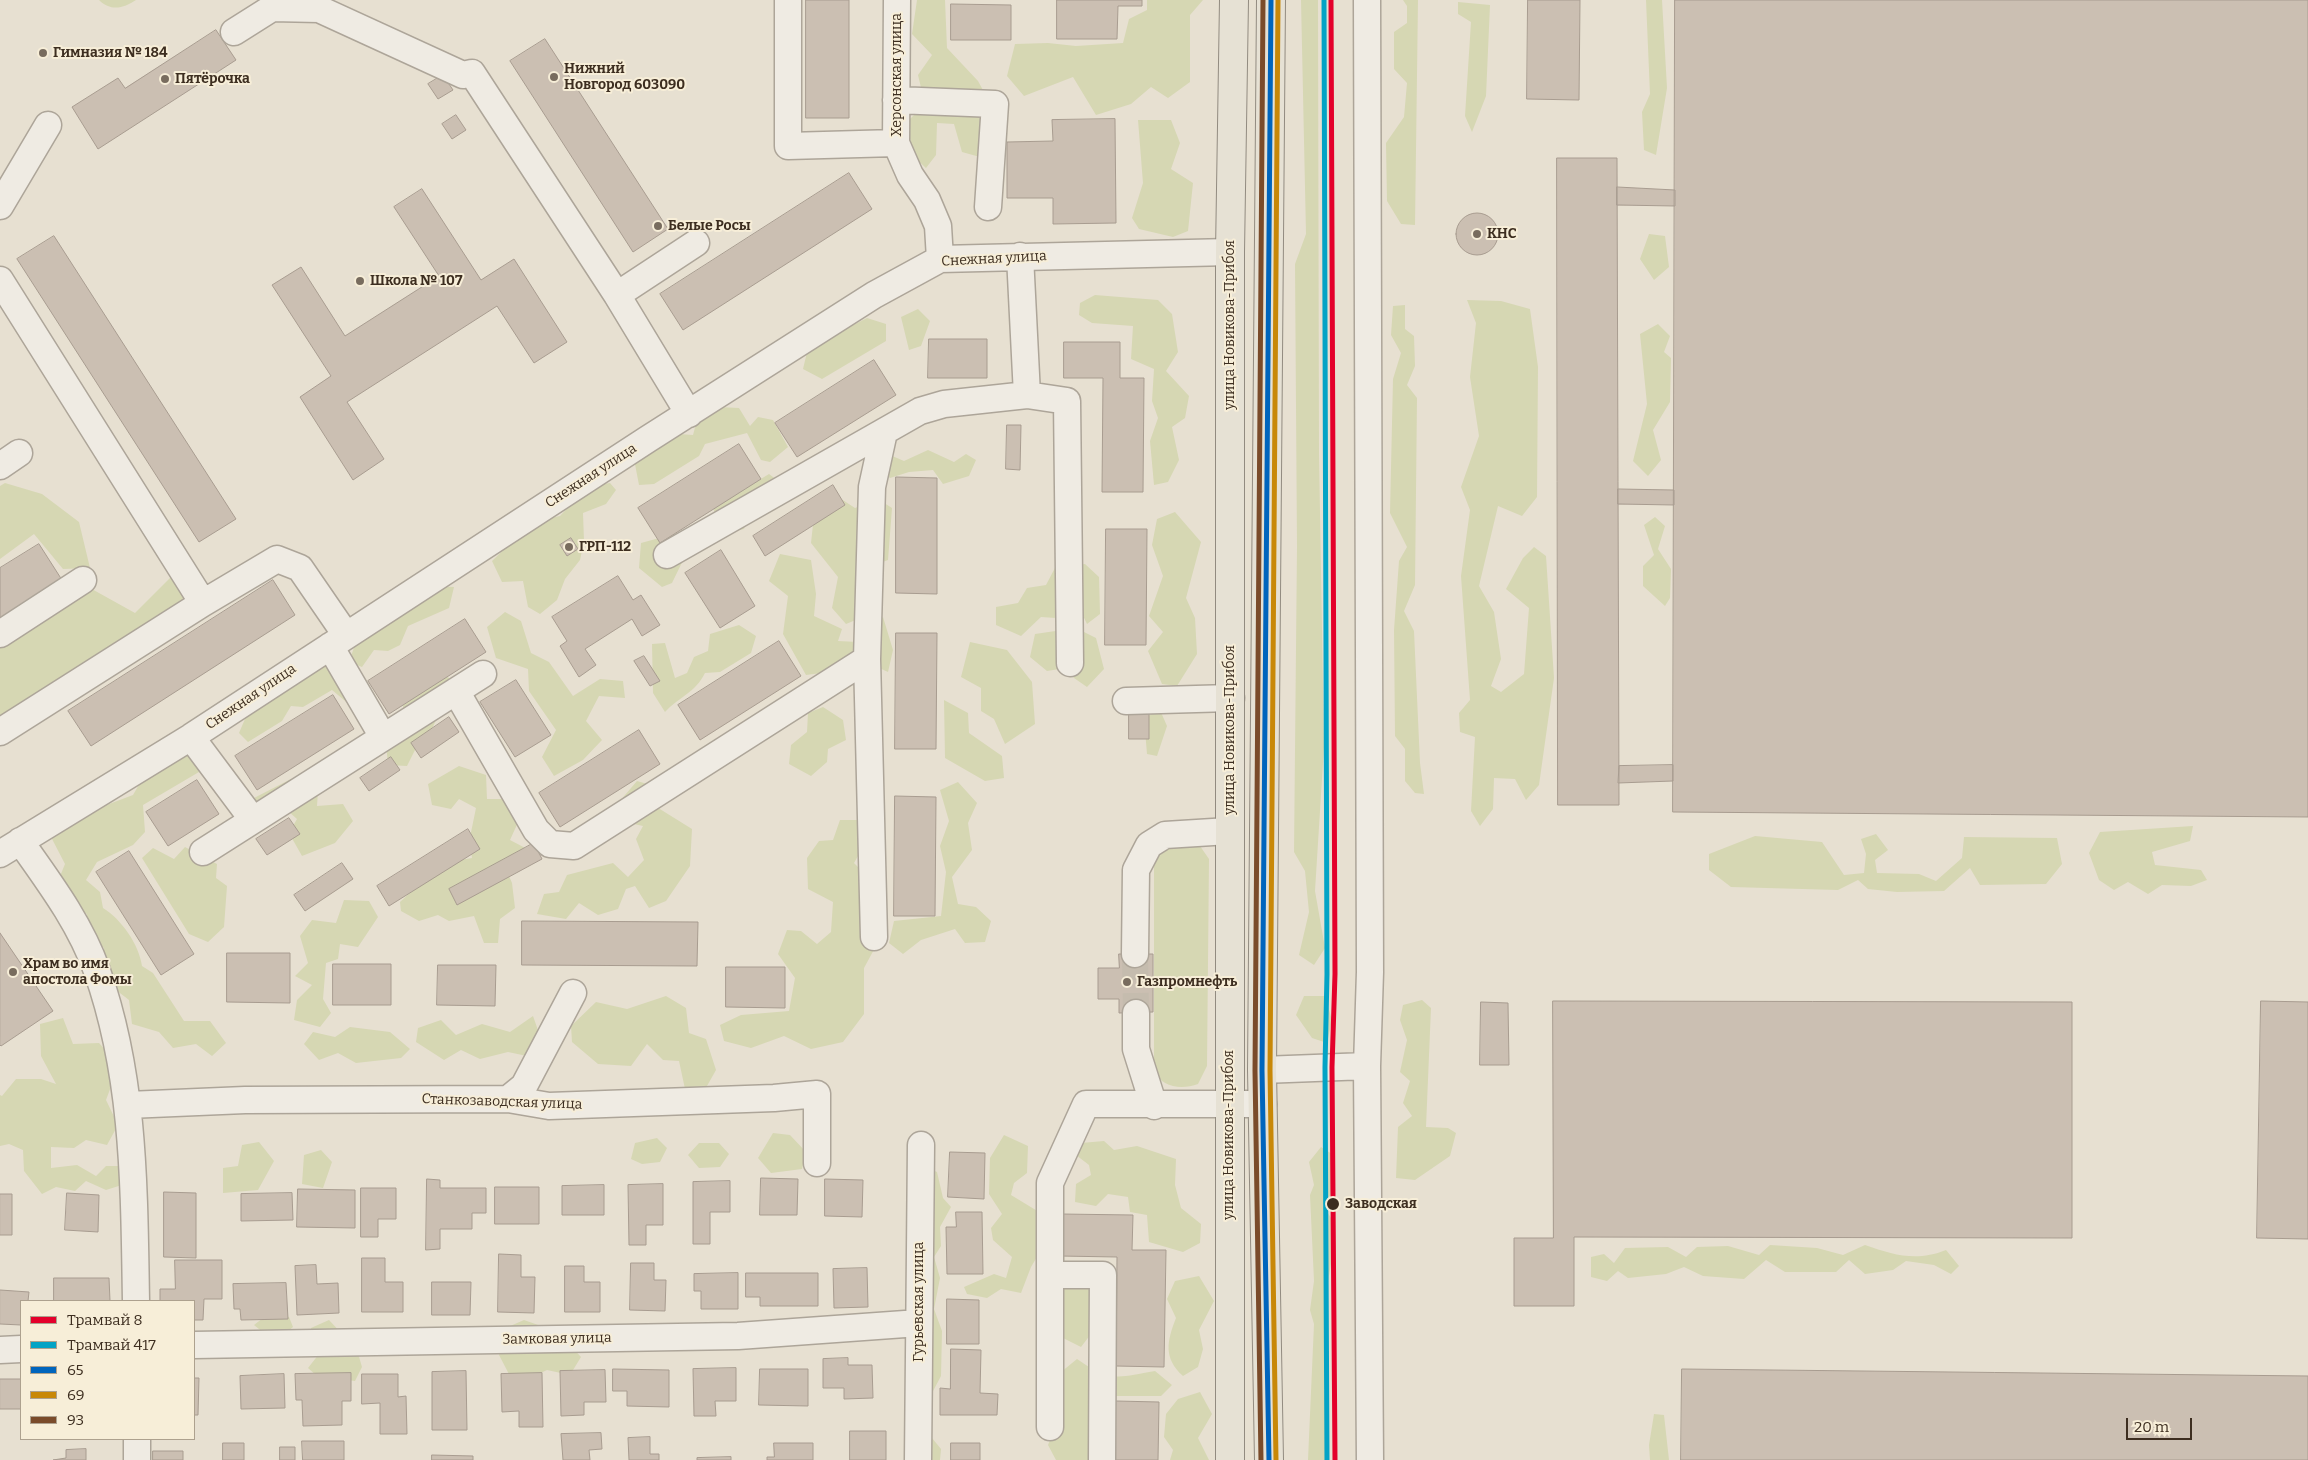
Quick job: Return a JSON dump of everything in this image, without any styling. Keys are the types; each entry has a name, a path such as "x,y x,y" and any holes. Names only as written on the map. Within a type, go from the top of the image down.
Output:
{"main road":[{"name":"улица Новикова-Прибоя","path":"1230,1460 1230,252 1234,0"},
{"path":"1269,1460 1262,1070 1270,0"}],"street":[{"path":"788,0 788,146 896,143"},
{"name":"Херсонская улица","path":"897,0 896,143 938,226 940,259"},
{"path":"1367,0 1370,964 1367,1066 1370,1460"},
{"path":"234,32 272,8 319,9 464,75 472,73 617,295 689,414"},
{"path":"896,100 995,104 988,207"},
{"path":"0,206 48,125"},
{"path":"617,295 696,243"},
{"name":"Снежная улица","path":"10,848 191,737 338,640 874,295 940,259 1230,252"},
{"path":"1020,256 1027,395"},
{"path":"3,291 203,603"},
{"path":"667,556 920,411 944,404 1027,395 1068,401 1070,663"},
{"path":"874,937 868,659 872,487 884,432"},
{"path":"0,732 203,603 277,559 300,568 338,640 384,737"},
{"path":"0,634 83,580"},
{"path":"456,691 536,830 550,844 574,846 868,659"},
{"path":"203,852 483,674"},
{"path":"1126,701 1231,698"},
{"path":"191,737 253,820"},
{"path":"1135,954 1136,870 1149,845 1165,835 1229,831"},
{"path":"10,848 67,908 97,970 120,1049 128,1105 134,1186 136,1300"},
{"path":"508,1099 524,1086 573,993"},
{"path":"1136,1012 1136,1049 1154,1106"},
{"path":"1262,1070 1367,1066"},
{"name":"Станкозаводская улица","path":"128,1105 245,1100 508,1099 549,1106 774,1098 817,1094 817,1163"},
{"path":"1050,1427 1050,1183 1086,1104 1154,1106 1263,1104"},
{"name":"Гурьевская улица","path":"918,1460 921,1145"},
{"path":"1050,1275 1103,1276 1102,1460"},
{"name":"Замковая улица","path":"195,1345 738,1336 919,1323"},
{"path":"0,1350 20,1349"},
{"path":"137,1440 138,1460"}],"green space":[{"path":"99,0 136,0 118,8 108,6"},
{"path":"917,0 945,0 947,48 978,81 990,103 980,157 962,152 954,124 937,123 936,155 926,168 913,156 907,122 925,104 918,75 932,55 912,34"},
{"path":"1147,0 1203,0 1190,15 1190,82 1168,98 1151,87 1131,104 1096,115 1073,77 1024,96 1007,76 1015,44 1048,43 1076,46 1123,43 1129,19 1147,10"},
{"path":"1301,0 1318,0 1319,454 1324,747 1315,891 1325,948 1314,965 1299,955 1309,912 1305,871 1294,852 1297,547 1295,264 1306,234"},
{"path":"1403,0 1418,0 1415,225 1401,224 1387,201 1386,143 1404,117 1407,83 1394,69 1394,32 1407,23 1407,6"},
{"path":"1646,0 1662,0 1667,88 1656,155 1644,150 1642,112 1650,94"},
{"path":"1458,2 1490,5 1486,96 1472,132 1465,116 1471,22 1458,14"},
{"path":"1138,120 1171,120 1180,143 1171,169 1193,183 1188,231 1173,237 1139,229 1132,218 1143,183"},
{"path":"1649,234 1665,236 1669,267 1654,280 1640,259"},
{"path":"1095,295 1158,300 1172,314 1178,352 1166,371 1189,396 1185,418 1172,427 1179,460 1168,482 1154,485 1150,441 1158,418 1152,401 1154,369 1131,359 1133,326 1092,323 1079,315 1080,303"},
{"path":"1467,300 1501,301 1530,309 1538,367 1537,497 1522,516 1498,506 1479,586 1494,612 1501,659 1491,686 1501,692 1524,674 1529,608 1506,589 1523,558 1534,547 1546,556 1554,678 1539,785 1526,800 1515,779 1494,778 1493,809 1480,826 1471,811 1475,737 1460,732 1459,713 1470,700 1461,576 1470,510 1461,487 1479,436 1470,377 1476,323"},
{"path":"1405,305 1405,329 1414,336 1415,366 1407,385 1417,398 1415,585 1404,611 1414,631 1420,763 1424,794 1415,793 1405,781 1405,749 1395,736 1394,630 1399,561 1407,547 1390,513 1393,379 1401,353 1391,335 1393,306"},
{"path":"918,309 930,321 921,346 909,350 901,317"},
{"path":"867,318 886,324 886,341 822,379 803,369 808,348"},
{"path":"1658,324 1670,336 1664,352 1671,358 1670,402 1653,430 1661,460 1648,476 1633,461 1647,404 1640,334"},
{"path":"718,407 739,408 750,426 758,417 773,420 788,447 770,462 761,460 747,433 705,444 699,456 654,484 639,485 634,459 679,434 693,435 697,420"},
{"path":"928,450 954,462 966,454 976,460 969,476 943,484 933,470 909,472 890,478 879,469 890,455 904,461"},
{"path":"769,474 777,480 749,515 744,529 723,534 713,508"},
{"path":"5,483 42,494 79,522 90,568 63,569 34,534 0,559 0,486"},
{"path":"610,483 616,490 606,504 583,513 584,541 580,560 565,579 557,600 540,614 528,607 523,581 502,582 492,561 532,522 560,516 588,486"},
{"path":"832,493 855,508 878,499 892,508 888,560 863,569 863,617 846,624 832,608 838,577 811,543 815,506"},
{"path":"1175,512 1201,542 1186,598 1195,618 1197,654 1177,686 1162,684 1148,651 1163,632 1149,616 1163,576 1152,545 1157,519"},
{"path":"1655,517 1665,526 1658,549 1671,569 1670,598 1665,606 1643,586 1643,566 1654,555 1644,525"},
{"path":"685,531 690,546 672,583 662,587 639,568 641,543"},
{"path":"780,554 811,560 816,594 814,616 842,629 838,641 858,642 883,617 893,650 888,672 875,666 806,675 783,634 788,596 769,581"},
{"path":"1085,564 1099,577 1100,614 1087,624 1075,599 1056,618 1041,617 1021,636 996,625 996,607 1018,603 1027,588 1046,585 1056,566"},
{"path":"171,577 201,614 56,707 18,704 0,720 0,625 72,578 135,613"},
{"path":"434,586 454,587 449,608 408,626 400,645 388,651 374,650 362,667 349,662 357,639"},
{"path":"505,612 521,621 531,653 549,662 573,696 600,679 623,681 625,698 599,696 586,721 602,740 583,760 554,776 542,757 556,730 529,691 528,669 496,658 487,627"},
{"path":"739,625 756,636 751,653 720,672 705,673 692,690 665,712 653,693 652,644 665,643 675,678 687,673 694,657 708,651 710,634"},
{"path":"1076,628 1096,638 1104,669 1087,687 1074,678 1066,668 1047,671 1030,657 1035,634"},
{"path":"970,642 1007,650 1032,682 1035,724 1005,744 994,719 981,711 981,688 961,677"},
{"path":"327,663 350,705 332,690 303,707 291,706 282,721 248,742 239,733 248,712"},
{"path":"445,675 464,690 439,713 429,736 418,744 407,766 388,765 386,743 405,731 403,705"},
{"path":"944,700 968,713 969,733 1002,756 1004,778 985,781 945,758"},
{"path":"823,707 843,720 846,740 828,749 827,762 811,776 789,764 791,745 807,732 808,713"},
{"path":"1160,710 1167,726 1157,756 1147,754 1144,718"},
{"path":"187,749 203,761 199,772 143,805 145,832 133,845 97,862 86,880 100,892 103,908 128,933 137,949 142,966 153,973 184,1021 210,1021 226,1043 212,1056 196,1044 173,1048 159,1032 132,1024 129,1000 103,980 104,948 83,931 87,914 70,907 56,886 65,864 51,837 80,815 133,795 144,776"},
{"path":"459,766 486,775 487,799 506,799 520,818 510,840 531,851 506,869 512,883 515,908 500,919 498,943 484,943 474,916 449,921 438,915 419,921 401,911 400,902 441,863 472,858 469,842 476,808 459,799 451,809 432,805 428,784"},
{"path":"291,779 318,791 317,806 343,804 353,821 335,843 302,856 289,833 297,819 288,811 265,828 252,825 254,798"},
{"path":"637,781 654,786 655,806 692,829 690,866 666,901 649,908 635,886 626,889 618,909 598,915 579,903 566,919 537,914 544,894 559,892 567,875 613,863 628,877 644,860 636,839 643,826 625,822 619,802"},
{"path":"958,782 977,803 968,823 972,850 952,877 958,904 976,907 991,921 985,942 965,943 955,929 921,940 903,954 889,943 894,921 941,916 946,872 940,846 949,821 940,790"},
{"path":"840,820 858,820 865,844 854,863 883,892 883,933 864,968 864,1014 843,1042 811,1049 784,1036 751,1048 724,1041 720,1025 741,1015 789,1011 795,978 778,954 787,930 801,931 817,944 831,932 833,902 808,889 807,858 819,841 833,840"},
{"path":"2193,826 2190,841 2152,852 2155,865 2201,870 2207,880 2191,886 2162,885 2148,894 2128,882 2114,890 2099,880 2089,853 2100,832"},
{"path":"1876,834 1888,850 1875,860 1877,873 1919,874 1936,881 1962,858 1964,837 2057,838 2062,864 2046,884 1980,885 1970,868 1944,891 1897,892 1868,889 1858,880 1838,890 1731,887 1709,870 1709,854 1755,836 1822,842 1844,875 1864,873 1866,854 1861,839"},
{"path":"1170,845 1200,846 1209,859 1207,1066 1198,1084 1185,1087 1167,1084 1157,1076 1154,1070 1154,866 1159,853"},
{"path":"185,847 217,864 216,878 227,886 224,927 208,942 189,934 142,858 153,848 174,859"},
{"path":"344,900 369,901 378,917 358,947 340,944 338,959 326,963 323,999 331,1013 320,1027 294,1020 297,1000 312,985 295,976 308,963 300,936 312,920 336,923"},
{"path":"666,996 686,1008 689,1033 706,1039 716,1070 707,1086 685,1089 679,1061 663,1060 647,1044 631,1066 598,1064 572,1042 571,1026 596,1002 627,1009"},
{"path":"1304,996 1325,996 1332,1020 1327,1043 1312,1038 1296,1015"},
{"path":"1422,1000 1431,1008 1426,1127 1448,1128 1456,1133 1450,1156 1415,1180 1396,1178 1398,1127 1412,1116 1403,1103 1410,1081 1400,1072 1407,1040 1400,1020 1403,1005"},
{"path":"533,1016 540,1036 527,1056 508,1052 480,1059 461,1050 444,1060 416,1042 418,1028 441,1020 456,1035 482,1024 510,1032"},
{"path":"63,1018 73,1044 99,1043 119,1065 106,1100 118,1125 107,1145 86,1140 74,1148 51,1147 51,1168 77,1165 96,1176 106,1166 121,1166 125,1184 106,1190 86,1181 75,1191 56,1187 42,1194 24,1171 23,1150 9,1144 0,1146 0,1095 2,1096 16,1079 41,1079 56,1084 41,1056 40,1024"},
{"path":"350,1027 390,1032 410,1049 401,1058 356,1063 338,1053 319,1060 304,1044 313,1032 335,1037"},
{"path":"773,1133 790,1135 806,1152 802,1169 771,1173 758,1158"},
{"path":"1004,1135 1028,1146 1027,1173 1014,1183 1011,1195 1039,1212 1043,1247 1031,1267 1021,1293 1001,1289 987,1298 967,1294 964,1287 994,1274 1006,1278 1012,1257 993,1240 991,1228 1002,1214 989,1194 990,1158"},
{"path":"657,1138 667,1148 660,1162 642,1164 631,1159 635,1143"},
{"path":"1104,1141 1114,1150 1137,1146 1176,1159 1175,1185 1181,1208 1201,1224 1200,1243 1183,1252 1149,1242 1147,1215 1130,1212 1128,1197 1108,1194 1096,1206 1075,1202 1076,1184 1091,1175 1089,1165 1076,1155 1081,1143"},
{"path":"259,1142 274,1161 258,1190 223,1193 223,1168 238,1166 242,1145"},
{"path":"699,1143 719,1143 729,1154 720,1167 699,1168 688,1155"},
{"path":"1321,1147 1332,1154 1332,1193 1323,1205 1331,1218 1332,1258 1324,1305 1329,1362 1324,1390 1327,1409 1327,1460 1308,1460 1314,1324 1310,1310 1314,1281 1310,1195 1314,1185 1309,1162"},
{"path":"321,1150 332,1162 323,1188 302,1184 304,1155"},
{"path":"928,1168 937,1172 943,1198 951,1207 940,1227 941,1246 934,1257 940,1278 934,1309 942,1331 941,1376 932,1393 921,1384"},
{"path":"1770,1245 1817,1248 1843,1255 1865,1245 1905,1256 1925,1256 1946,1250 1959,1266 1951,1274 1934,1265 1906,1261 1893,1270 1865,1274 1849,1260 1836,1272 1785,1272 1766,1260 1744,1279 1703,1276 1684,1267 1666,1274 1628,1278 1618,1271 1607,1281 1591,1277 1591,1257 1604,1254 1614,1263 1625,1248 1668,1247 1686,1257 1697,1247 1728,1246 1759,1255"},
{"path":"1061,1267 1094,1291 1094,1330 1081,1347 1063,1338 1052,1316"},
{"path":"1199,1276 1214,1301 1199,1330 1203,1349 1198,1367 1183,1376 1172,1363 1170,1356 1170,1334 1176,1318 1167,1299 1175,1281"},
{"path":"272,1311 289,1317 293,1327 279,1339 265,1334 254,1325"},
{"path":"329,1320 357,1350 362,1367 355,1381 317,1376 308,1368 319,1354 310,1346 311,1328"},
{"path":"524,1320 541,1326 538,1347 569,1344 581,1357 570,1375 547,1370 530,1378 511,1378 499,1355 508,1327"},
{"path":"1077,1359 1106,1375 1122,1376 1155,1371 1172,1385 1161,1396 1114,1396 1107,1436 1088,1455 1089,1460 1056,1460 1048,1445 1061,1413 1055,1377"},
{"path":"1200,1392 1212,1414 1198,1438 1209,1460 1170,1460 1173,1450 1164,1437 1166,1414 1178,1399"},
{"path":"1654,1414 1664,1415 1669,1460 1650,1460 1649,1445"},
{"path":"932,1438 941,1449 940,1460 921,1460 921,1446"}],"building":[{"path":"806,0 849,0 849,118 806,118"},
{"path":"1057,0 1142,0 1142,6 1118,6 1117,39 1057,39"},
{"path":"1528,0 1580,0 1579,100 1527,99"},
{"path":"1675,0 2308,0 2308,817 1673,812"},
{"path":"951,4 1011,5 1011,40 951,40"},
{"path":"216,30 236,60 98,149 72,107 118,78 125,88"},
{"path":"545,39 668,229 633,252 510,61"},
{"path":"443,75 453,90 438,99 428,84"},
{"path":"456,115 466,130 452,139 442,124"},
{"path":"1115,119 1116,223 1053,224 1053,198 1007,198 1007,142 1053,141 1052,120"},
{"path":"1557,158 1617,158 1619,805 1558,805"},
{"path":"849,173 872,209 683,330 660,294"},
{"path":"1617,187 1675,190 1675,206 1617,205"},
{"path":"422,189 481,280 514,259 567,342 534,363 497,306 347,402 384,459 353,480 300,397 331,376 272,285 301,267 345,336 439,276 394,207"},
{"name":"КНС","path":"1473,213 1481,213 1492,219 1498,234 1492,249 1481,255 1473,255 1462,249 1456,238 1456,230 1462,219"},
{"path":"54,236 236,519 199,542 17,259"},
{"path":"929,339 987,339 987,378 928,378"},
{"path":"1064,342 1120,342 1120,378 1144,378 1143,492 1102,492 1103,378 1064,378"},
{"path":"874,360 896,395 797,457 775,423"},
{"path":"1007,425 1021,425 1020,470 1006,469"},
{"path":"739,444 761,479 660,543 638,508"},
{"path":"896,477 937,478 937,594 896,593"},
{"path":"833,485 845,505 765,556 753,536"},
{"path":"1618,489 1674,490 1674,505 1618,504"},
{"path":"1106,529 1147,529 1146,645 1105,645"},
{"name":"ГРП-112","path":"571,538 578,549 567,556 560,545"},
{"path":"39,544 62,580 0,619 0,568"},
{"path":"721,550 755,606 720,628 685,573"},
{"path":"618,576 633,600 641,595 660,625 642,636 632,619 585,649 596,665 579,677 560,646 567,641 552,617"},
{"path":"273,580 295,615 91,746 68,711"},
{"path":"465,619 486,652 389,714 368,681"},
{"path":"896,633 937,633 936,749 895,749"},
{"path":"779,641 801,676 700,740 678,705"},
{"path":"644,656 660,681 650,686 634,661"},
{"path":"516,680 551,735 515,757 480,702"},
{"path":"333,695 354,729 257,790 235,756"},
{"path":"1129,709 1149,709 1149,739 1129,739"},
{"path":"449,717 459,732 421,758 411,743"},
{"path":"639,730 660,764 560,827 539,793"},
{"path":"391,757 400,770 369,791 360,778"},
{"path":"1673,765 1673,781 1618,783 1619,766"},
{"path":"197,780 219,814 168,846 146,812"},
{"path":"895,796 936,797 935,916 894,916"},
{"path":"289,818 300,834 267,855 256,839"},
{"path":"468,829 480,849 389,906 377,886"},
{"path":"534,843 542,859 457,905 449,889"},
{"path":"129,851 194,954 161,975 96,872"},
{"path":"342,863 353,879 305,911 294,895"},
{"path":"522,921 698,922 697,966 522,965"},
{"name":"Храм во имя апостола Фомы","path":"0,933 53,1011 1,1046 0,1045"},
{"path":"227,953 290,953 290,1003 227,1002"},
{"path":"1119,954 1153,954 1153,1012 1119,1013 1119,999 1098,999 1098,968 1119,968"},
{"path":"333,964 391,964 391,1005 333,1005"},
{"path":"438,965 496,965 495,1006 437,1005"},
{"path":"726,967 785,967 785,1008 726,1007"},
{"path":"1553,1001 2072,1002 2072,1238 1574,1237 1574,1306 1514,1306 1514,1238 1553,1238"},
{"path":"2261,1001 2308,1002 2308,1239 2257,1238"},
{"path":"1481,1002 1508,1003 1509,1065 1480,1065"},
{"path":"950,1152 985,1153 984,1199 948,1197"},
{"path":"761,1178 798,1179 797,1215 760,1215"},
{"path":"427,1179 440,1180 440,1188 486,1188 486,1213 472,1213 472,1229 440,1229 440,1249 426,1250"},
{"path":"825,1179 863,1180 862,1217 825,1216"},
{"path":"730,1181 730,1212 710,1212 710,1244 693,1244 693,1182"},
{"path":"663,1184 663,1225 646,1225 646,1245 629,1245 628,1185"},
{"path":"604,1185 604,1215 562,1215 562,1186"},
{"path":"495,1187 539,1187 539,1224 495,1224"},
{"path":"361,1188 396,1188 396,1219 378,1219 378,1237 361,1237"},
{"path":"298,1189 355,1190 355,1228 297,1227"},
{"path":"164,1192 196,1193 196,1258 164,1257"},
{"path":"67,1193 99,1195 98,1232 65,1230"},
{"path":"292,1193 293,1220 241,1221 241,1194"},
{"path":"0,1194 12,1194 12,1235 0,1235"},
{"path":"956,1212 982,1212 983,1274 947,1274 946,1227 956,1227"},
{"path":"1060,1214 1133,1215 1132,1250 1166,1250 1164,1367 1116,1366 1117,1257 1059,1256"},
{"path":"499,1254 521,1255 521,1277 535,1277 534,1313 498,1312"},
{"path":"362,1258 385,1258 385,1282 403,1282 403,1312 362,1312"},
{"path":"175,1260 222,1260 222,1299 204,1299 203,1320 195,1320 195,1300 160,1300 160,1289 175,1289"},
{"path":"631,1263 654,1263 654,1280 666,1280 665,1311 630,1310"},
{"path":"316,1265 317,1284 338,1283 339,1313 297,1315 295,1266"},
{"path":"565,1266 584,1266 584,1282 600,1282 600,1312 565,1312"},
{"path":"867,1268 868,1307 834,1308 833,1269"},
{"path":"738,1273 738,1309 701,1309 701,1291 694,1291 694,1274"},
{"path":"746,1273 818,1273 818,1306 760,1306 760,1297 746,1297"},
{"path":"54,1278 109,1278 110,1300 54,1300"},
{"path":"432,1282 471,1282 470,1315 432,1315"},
{"path":"286,1283 288,1319 241,1320 240,1309 234,1309 233,1284"},
{"path":"0,1290 29,1292 28,1300 20,1300 20,1325 0,1324"},
{"path":"947,1299 979,1300 979,1344 947,1344"},
{"path":"951,1349 981,1350 980,1393 998,1394 997,1415 940,1415 940,1388 950,1389"},
{"path":"848,1358 848,1365 872,1365 873,1398 844,1399 844,1388 823,1388 823,1359"},
{"path":"736,1368 736,1401 715,1401 716,1416 694,1416 693,1369"},
{"path":"613,1369 669,1370 669,1407 627,1406 627,1391 613,1391"},
{"path":"760,1369 808,1369 808,1406 759,1405"},
{"path":"1682,1369 2308,1376 2308,1460 1681,1460"},
{"path":"605,1370 606,1402 584,1402 584,1415 561,1416 560,1371"},
{"path":"466,1371 467,1430 432,1430 432,1372"},
{"path":"351,1373 351,1401 342,1401 342,1425 303,1426 302,1400 296,1400 295,1374"},
{"path":"542,1373 543,1427 519,1427 519,1411 502,1412 501,1374"},
{"path":"284,1374 285,1408 241,1409 240,1376"},
{"path":"362,1374 398,1374 398,1397 406,1396 407,1434 380,1434 380,1403 362,1404"},
{"path":"195,1378 199,1378 198,1415 195,1415"},
{"path":"0,1379 20,1379 20,1409 0,1409"},
{"path":"1116,1401 1159,1402 1158,1460 1115,1460"},
{"path":"850,1431 886,1431 886,1460 850,1460"},
{"path":"601,1433 602,1449 589,1450 590,1460 563,1460 561,1434"},
{"path":"650,1437 650,1454 659,1454 659,1460 629,1460 628,1438"},
{"path":"302,1441 344,1441 344,1460 303,1460"},
{"path":"223,1443 244,1443 244,1460 223,1460"},
{"path":"774,1443 813,1443 813,1460 767,1460 767,1457 774,1457"},
{"path":"951,1443 980,1443 980,1460 951,1460"},
{"path":"280,1447 295,1447 295,1460 280,1460"},
{"path":"86,1449 86,1460 53,1460 66,1458 66,1450"},
{"path":"153,1451 183,1451 183,1460 153,1460"},
{"path":"432,1455 473,1456 473,1460 432,1460"},
{"path":"731,1457 731,1460 697,1460 697,1458"}],"tunnel":[{"path":"1135,954 1136,1013"}],"tram line":[{"name":"417","path":"1324,0 1327,1460"},
{"name":"8","path":"1331,0 1335,974 1332,1067 1335,1460"}],"transit line":[{"name":"93","path":"1261,1460 1255,1070 1263,0"},
{"name":"65","path":"1269,1460 1262,1070 1271,0"},
{"name":"69","path":"1276,1460 1270,1070 1278,0"}],"place":[{"name":"Гимназия № 184","path":"43,53"},
{"name":"Нижний Новгород 603090","path":"554,77"},
{"name":"Пятёрочка","path":"165,79"},
{"name":"Белые Росы","path":"658,226"},
{"name":"КНС","path":"1477,234"},
{"name":"Школа № 107","path":"360,281"},
{"name":"ГРП-112","path":"569,547"},
{"name":"Храм во имя апостола Фомы","path":"13,972"},
{"name":"Газпромнефть","path":"1127,982"},
{"name":"Заводская","path":"1333,1204"}]}
